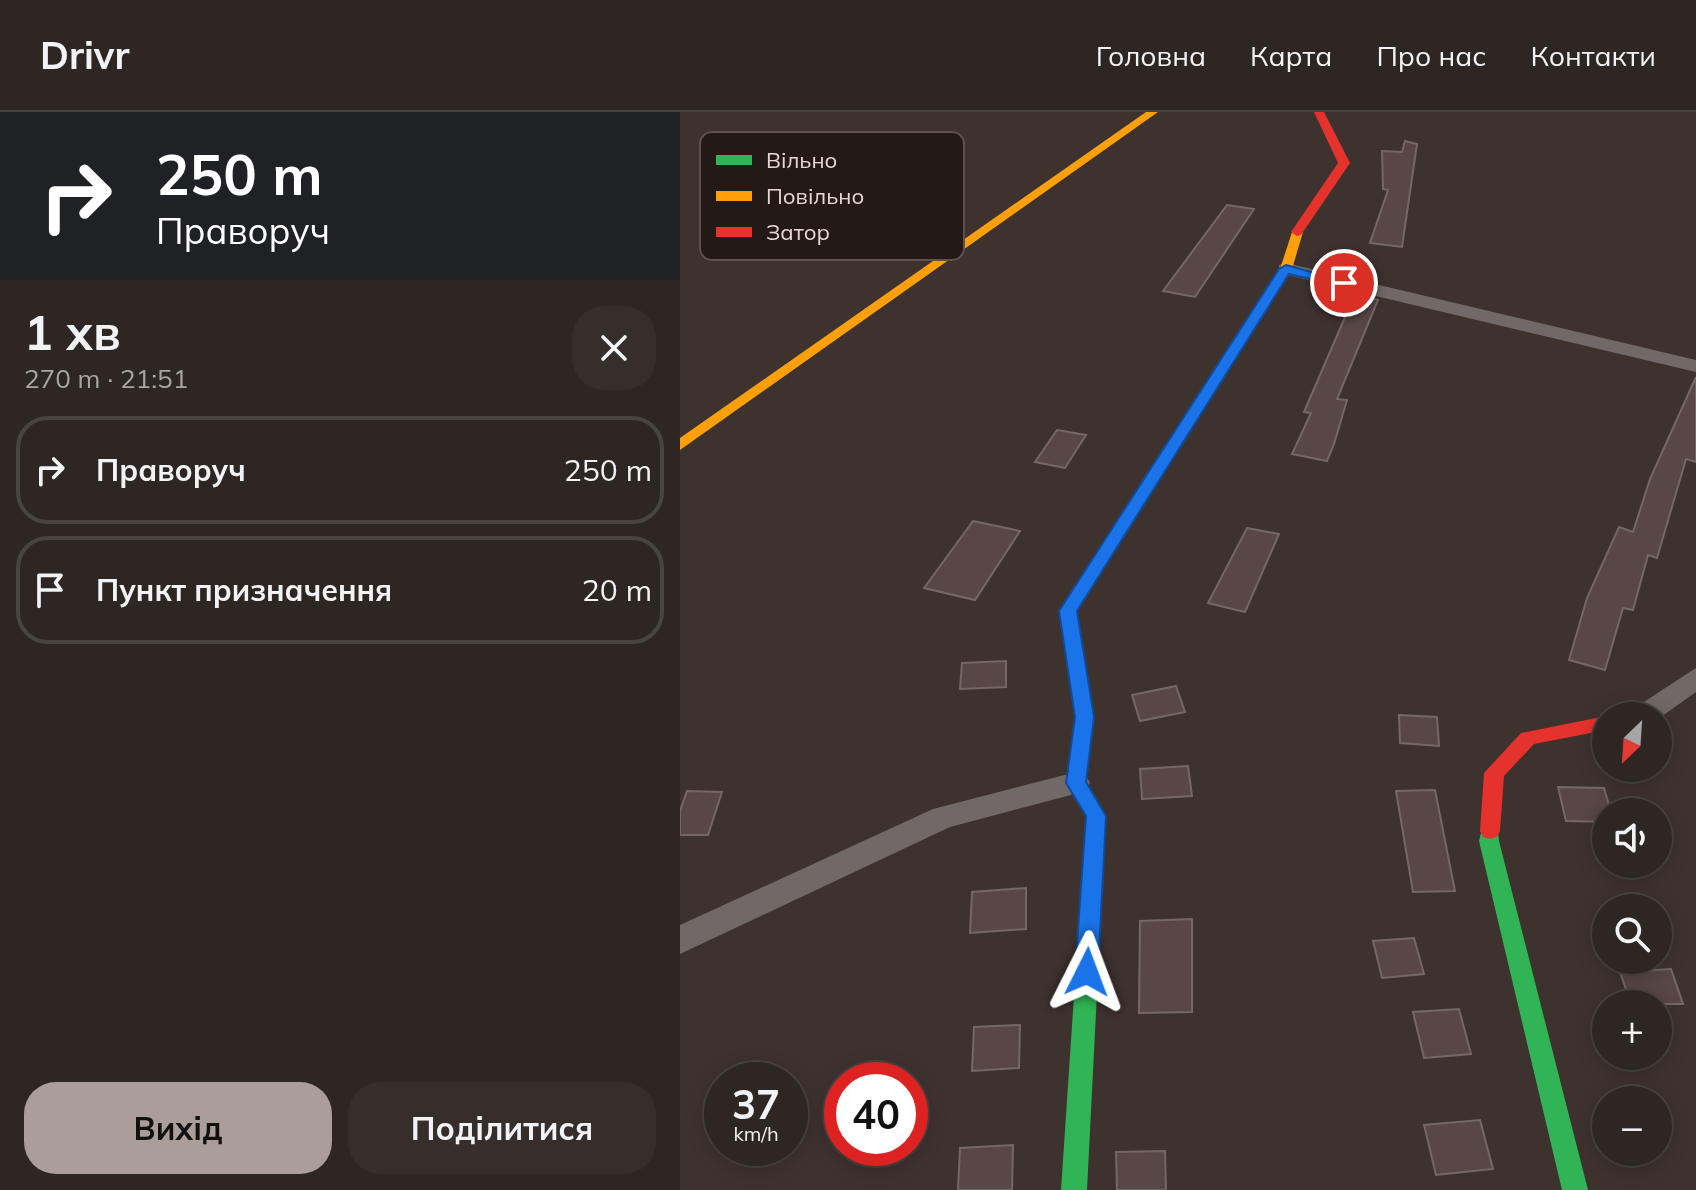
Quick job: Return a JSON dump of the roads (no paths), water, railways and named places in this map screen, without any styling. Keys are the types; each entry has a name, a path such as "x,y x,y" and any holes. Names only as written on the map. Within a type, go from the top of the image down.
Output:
{"street":[{"path":"964,245 1153,112"},
{"path":"1074,1190 1096,816 1076,783 1085,717 1068,611 1286,269 1297,232 1344,163 1319,112"},
{"path":"680,445 943,260"},
{"path":"1286,269 1696,366"},
{"path":"1663,702 1696,678"},
{"path":"1575,1190 1489,841 1494,773 1528,738 1592,726"},
{"path":"680,940 943,817 1076,783"}]}
